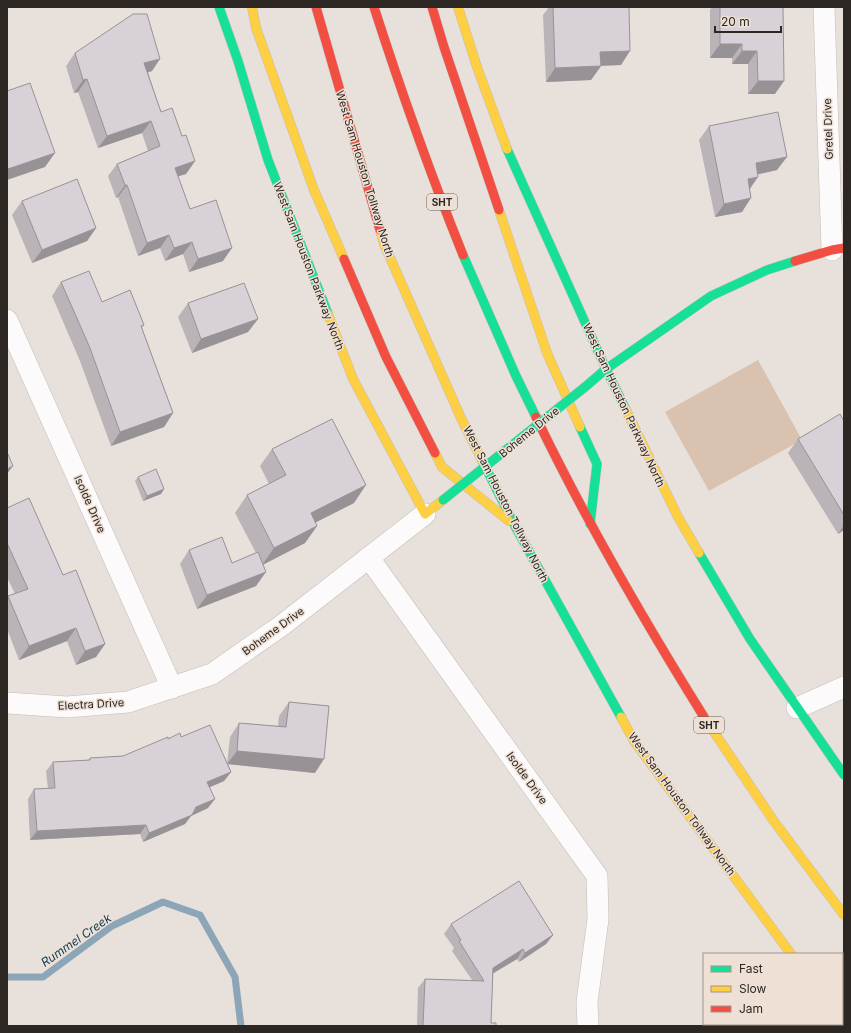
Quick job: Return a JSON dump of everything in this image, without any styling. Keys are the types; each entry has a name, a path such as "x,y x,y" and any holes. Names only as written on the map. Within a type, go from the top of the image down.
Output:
{"main road":[{"name":"West Sam Houston Parkway North","path":"219,7 238,61 268,160 353,379 425,514"},
{"path":"252,7 256,28 314,190 386,357 442,467 515,526"},
{"name":"West Sam Houston Tollway North","path":"316,7 384,244 461,418 515,526 634,741 790,953"},
{"name":"SHT","path":"374,7 416,133 473,281 523,391 590,524 652,633 719,741 788,840 844,915"},
{"path":"432,7 446,54 547,352 597,464 590,524"},
{"name":"West Sam Houston Parkway North","path":"458,7 477,67 507,148 606,369 678,517 750,639 844,775"},
{"name":"Boheme Drive","path":"425,514 606,369 711,296 768,270 838,249"}],"street":[{"name":"Gretel Drive","path":"824,7 838,249"},
{"name":"Isolde Drive","path":"7,320 172,688"},
{"name":"Boheme Drive","path":"172,688 212,674 281,626 425,514"},
{"name":"Isolde Drive","path":"369,558 597,876 598,919 588,1002 588,1026"},
{"path":"797,708 844,687"},
{"name":"Electra Drive","path":"7,703 67,707 128,702 172,688"}],"shaded area":[{"path":"758,360 802,440 709,491 665,412"}],"building":[{"path":"553,7 629,7 630,51 600,52 601,66 555,68"},
{"path":"720,7 783,7 784,81 758,81 757,51 742,51 742,44 720,44"},
{"path":"133,14 147,14 160,59 144,63 161,112 172,108 182,136 186,135 195,161 175,168 190,209 216,200 232,248 198,259 192,242 174,248 169,235 147,243 127,185 125,185 117,164 160,146 151,121 107,136 87,79 83,80 75,53"},
{"path":"30,83 55,153 8,169 7,91"},
{"path":"778,112 787,157 756,163 758,177 748,179 751,198 724,204 709,126"},
{"path":"77,179 96,228 42,250 22,201"},
{"path":"89,271 102,302 130,290 144,325 141,326 173,413 120,432 90,348 61,282"},
{"path":"244,283 258,319 201,339 188,303"},
{"path":"840,414 844,421 844,515 798,439"},
{"path":"332,419 366,485 311,513 317,526 274,548 247,495 286,475 272,449"},
{"path":"7,452 13,466 7,469"},
{"path":"156,469 164,489 147,496 138,477"},
{"path":"29,498 63,575 76,570 105,644 85,651 76,628 29,646 8,596 28,589 7,543 7,508"},
{"path":"222,537 232,563 258,552 266,572 207,595 189,550"},
{"path":"289,702 329,706 324,759 237,751 239,723 286,727"},
{"path":"210,725 231,772 207,782 215,799 196,807 192,815 149,833 146,825 37,831 34,789 55,788 53,762 123,756 168,737 168,739 180,733 181,737"},
{"path":"519,881 553,935 525,953 523,949 493,968 491,1023 496,1023 496,1026 423,1026 425,979 484,981 459,941 461,940 451,924"}],"waterway":[{"name":"Rummel Creek","path":"7,977 43,977 112,926 163,902 200,915 235,977 241,1026"}],"traffic: fast":[{"path":"219,7 238,61 268,160 328,314"},
{"path":"507,149 625,408"},
{"path":"463,255 516,376 536,417"},
{"path":"585,387 606,369 711,296 767,270 795,261"},
{"path":"443,500 585,387"},
{"path":"580,427 597,464 590,524"},
{"path":"482,460 515,526 621,717"},
{"path":"699,553 750,639 844,775"}],"traffic: slow":[{"path":"252,7 256,28 314,190 344,259"},
{"path":"458,7 477,67 507,149"},
{"path":"499,210 547,353 580,427"},
{"path":"380,230 384,244 461,418 482,460"},
{"path":"328,314 353,379 425,514 443,500"},
{"path":"625,408 678,517 699,553"},
{"path":"435,453 442,467 509,521"},
{"path":"621,717 634,741 790,953"},
{"path":"704,717 773,820 844,915"}],"traffic: jam":[{"path":"316,7 380,230"},
{"path":"374,7 416,132 463,255"},
{"path":"432,7 499,210"},
{"path":"795,261 844,248"},
{"path":"344,259 386,357 435,453"},
{"path":"536,417 595,532 659,643 704,717"}]}
